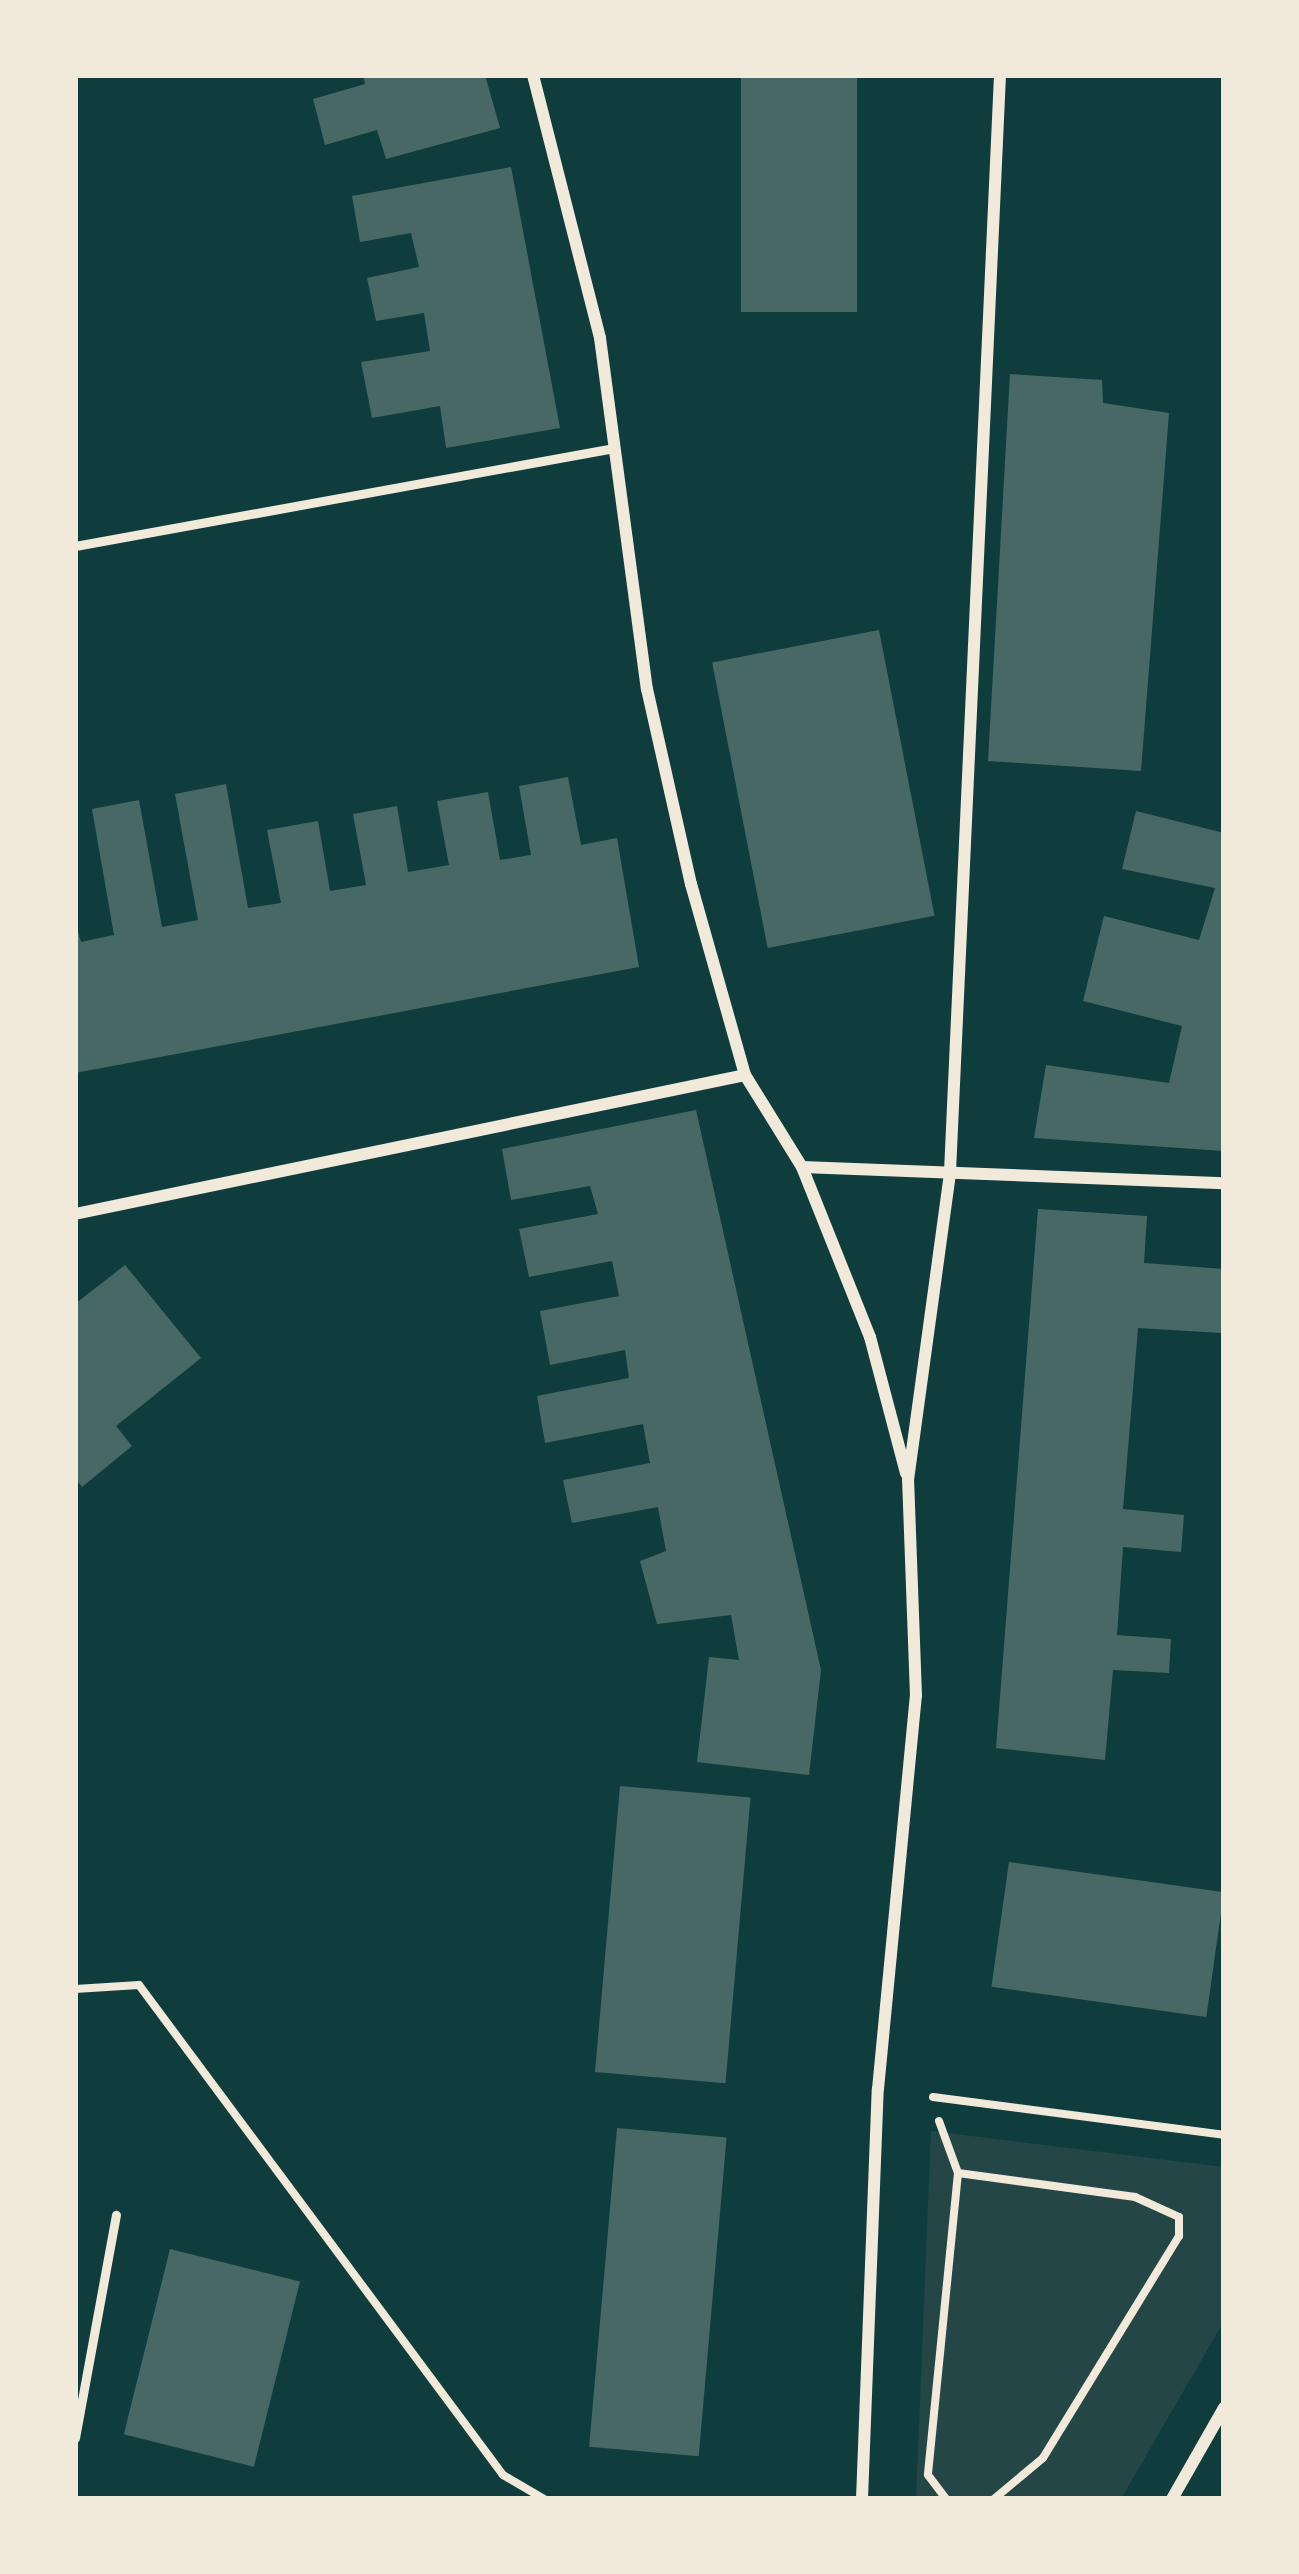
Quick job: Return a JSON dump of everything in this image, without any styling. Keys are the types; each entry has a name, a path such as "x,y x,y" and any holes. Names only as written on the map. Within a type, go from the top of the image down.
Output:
{"street":[{"path":"533,75 600,338 646,689 745,1076 802,1167 870,1337 908,1480"},
{"path":"862,2499 878,2089 916,1696 908,1480 950,1172 1000,75"},
{"path":"75,1214 745,1076"},
{"path":"802,1167 1224,1183"},
{"path":"1172,2499 1224,2408"}],"lane":[{"path":"75,546 614,448"},
{"path":"75,2438 116,2215"}],"path":[{"path":"75,1989 139,1985 503,2475 544,2499"},
{"path":"878,2089 1224,2135"},
{"path":"930,2097 958,2173 928,2475 946,2499"},
{"path":"958,2173 1136,2197 1179,2217 1179,2236 1043,2458 994,2499"}],"shaded area":[{"path":"931,2131 1224,2167 1224,2321 1121,2499 916,2499"}],"building":[{"path":"363,75 485,75 500,128 386,159 377,130 325,145 313,99 365,84"},
{"path":"741,75 857,75 857,312 741,312"},
{"path":"511,167 560,428 446,448 440,406 372,418 361,362 430,351 424,313 376,321 367,278 419,267 411,233 360,242 352,196"},
{"path":"1010,374 1102,380 1103,403 1169,413 1141,771 988,761"},
{"path":"879,630 935,916 768,948 712,662"},
{"path":"568,777 581,845 617,838 639,967 75,1073 75,922 81,942 114,935 92,809 139,800 162,927 198,920 175,794 226,784 248,908 281,903 267,830 318,821 330,891 366,885 353,814 397,806 408,872 449,865 437,801 488,792 500,860 531,855 519,786"},
{"path":"1136,811 1224,833 1224,1151 1034,1138 1046,1065 1169,1083 1182,1026 1083,1001 1104,916 1199,940 1215,888 1122,869"},
{"path":"696,1110 821,1670 809,1775 697,1762 709,1657 739,1660 731,1615 657,1624 640,1561 666,1551 658,1507 572,1523 563,1480 650,1463 643,1424 545,1443 537,1396 629,1378 625,1350 550,1365 540,1311 619,1296 612,1261 529,1277 519,1229 598,1214 590,1186 511,1200 502,1149"},
{"path":"1038,1209 1147,1216 1144,1263 1224,1269 1221,1333 1138,1328 1123,1509 1184,1515 1181,1552 1123,1547 1117,1635 1171,1639 1169,1673 1113,1670 1105,1760 996,1748"},
{"path":"125,1265 201,1358 116,1426 132,1446 82,1487 75,1478 75,1304"},
{"path":"620,1786 751,1797 725,2083 595,2072"},
{"path":"1009,1862 1224,1892 1206,2017 991,1987"},
{"path":"617,2128 727,2138 699,2456 589,2447"},
{"path":"170,2249 300,2281 254,2467 124,2434"}]}
